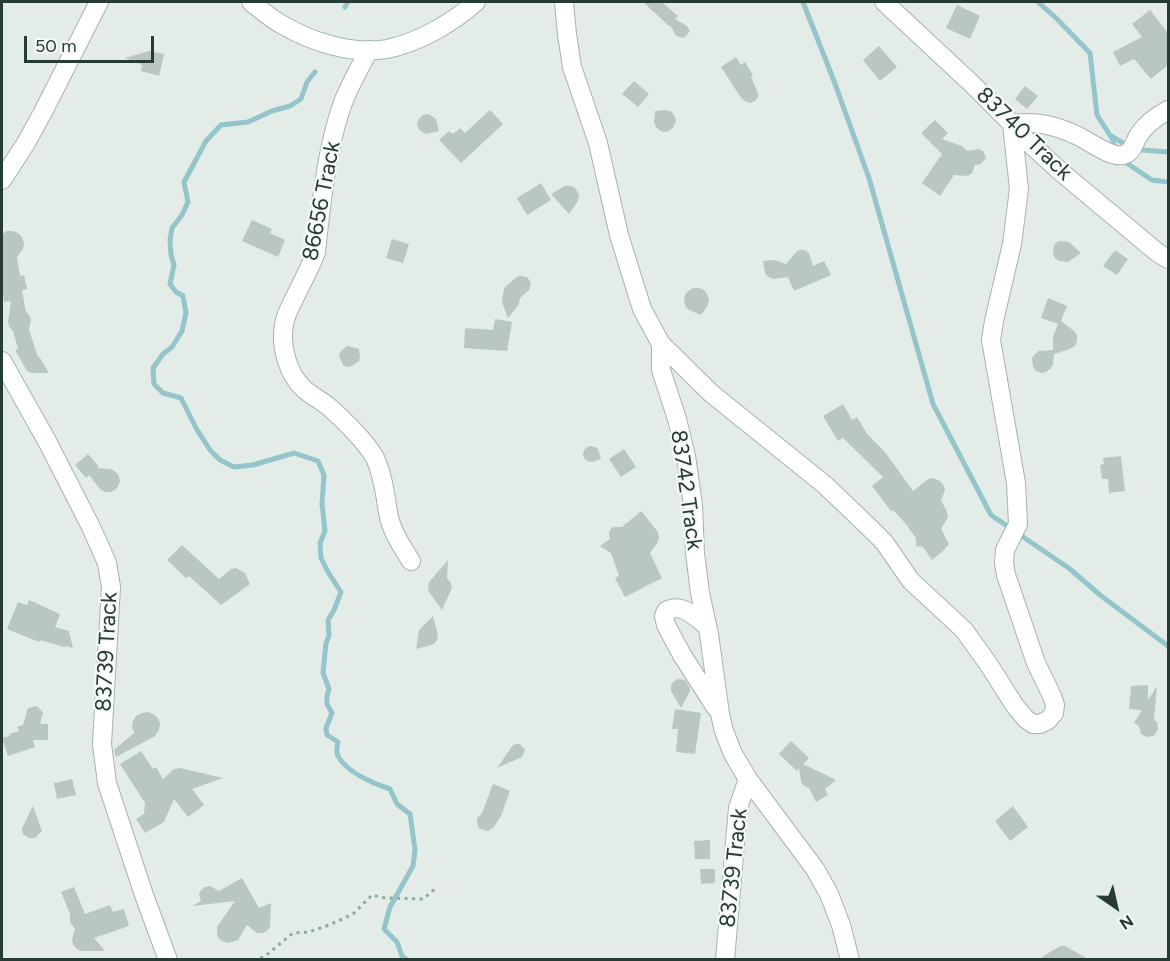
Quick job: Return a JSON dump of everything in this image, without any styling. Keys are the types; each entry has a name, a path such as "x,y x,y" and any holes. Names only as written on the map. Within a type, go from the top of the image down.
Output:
{"street":[{"path":"2,180 43,112 99,2"},
{"path":"252,2 281,25 302,35 331,46 369,50 387,48 420,38 447,24 476,2"},
{"name":"83742 Track","path":"564,2 572,68 598,142 619,234 642,309 661,344 661,370 686,456 693,505 695,553 700,593 724,731 748,779 814,868 829,894 841,925 850,960"},
{"name":"83740 Track","path":"884,2 972,84 1026,140 1061,172 1168,259"},
{"name":"86656 Track","path":"369,50 353,80 335,130 316,252 284,323 283,335 287,362 297,381 304,389 332,409 366,445 376,460 396,538 411,561"},
{"path":"661,344 712,394 825,485 884,542 911,581 964,630 1026,719 1033,724 1040,724 1054,713 1055,705 1026,636 1010,590 1004,562 1005,550 1018,524 1016,483 991,340 993,321 1012,244 1019,189 1012,124 1040,123 1062,129 1114,155 1123,155 1129,153 1145,127 1168,110"},
{"name":"83739 Track","path":"2,361 63,471 107,563 111,587 102,744 107,783 168,960"},
{"path":"707,626 678,607 666,611 664,616 666,625 682,655 720,714"},
{"name":"83739 Track","path":"725,960 738,808 748,779"}],"path":[{"path":"253,960 264,957 293,933 309,932 353,914 372,895 385,898 423,899 436,888"}],"building":[{"path":"643,2 662,2 678,16 675,19 687,26 690,31 683,38 676,36 670,25"},
{"path":"957,5 980,16 970,39 946,28"},
{"path":"1150,10 1168,33 1168,65 1151,79 1134,59 1120,66 1113,52 1142,37 1132,24"},
{"path":"879,46 897,67 880,81 863,60"},
{"path":"149,51 164,54 159,76 141,71 142,65 125,58"},
{"path":"736,57 741,65 745,62 753,75 751,77 758,97 751,103 741,98 721,67"},
{"path":"634,81 649,94 638,107 622,94"},
{"path":"1025,86 1038,96 1027,109 1015,99"},
{"path":"490,110 503,124 461,163 439,140 449,131 453,134 460,128 465,133"},
{"path":"655,111 671,111 676,120 673,128 664,132 656,127"},
{"path":"428,114 436,119 439,131 426,134 418,128 419,119"},
{"path":"935,120 948,133 942,139 962,146 967,151 979,149 983,151 986,158 981,164 975,165 968,176 954,175 940,196 922,183 942,154 921,133"},
{"path":"541,183 551,200 527,215 517,198"},
{"path":"565,186 574,187 579,196 569,214 551,194"},
{"path":"252,220 272,229 270,233 285,240 278,257 242,241"},
{"path":"7,231 18,233 24,243 17,257 20,276 24,275 27,289 22,290 26,312 31,320 29,330 38,357 49,373 27,371 15,350 18,349 8,322 11,301 4,302 2,286 2,234"},
{"path":"392,239 409,244 403,263 386,258"},
{"path":"1059,241 1069,242 1081,253 1068,262 1059,261 1053,254 1053,249"},
{"path":"1115,250 1128,259 1117,275 1103,266"},
{"path":"797,251 809,253 813,266 824,261 831,275 794,291 788,277 773,279 765,273 763,261 775,260 786,264"},
{"path":"518,276 527,277 531,285 508,318 502,302 504,288"},
{"path":"693,288 704,290 709,299 701,315 685,306 685,295"},
{"path":"1048,298 1067,306 1061,321 1074,331 1077,341 1070,349 1054,354 1053,365 1046,372 1041,373 1033,367 1032,358 1039,351 1053,350 1053,336 1058,324 1041,318"},
{"path":"495,319 512,322 507,351 464,348 465,328 493,330"},
{"path":"347,346 359,349 360,356 359,361 347,367 343,365 339,356"},
{"path":"843,404 852,420 857,417 867,434 885,452 913,491 928,479 933,478 942,483 945,488 941,500 948,517 941,529 949,544 932,560 923,547 916,546 916,538 905,523 893,510 891,511 872,486 883,477 843,438 838,441 823,416"},
{"path":"590,446 598,449 601,459 592,462 584,458 584,450"},
{"path":"624,449 636,467 621,477 609,459"},
{"path":"88,454 99,467 97,468 111,469 119,476 120,481 115,490 105,492 100,489 89,475 86,478 75,465"},
{"path":"1121,456 1125,491 1109,493 1108,479 1102,479 1100,465 1104,464 1103,458"},
{"path":"641,511 658,532 658,542 650,553 662,578 625,597 615,578 619,576 611,553 600,546 610,539 611,529 622,527"},
{"path":"182,545 219,579 231,569 236,568 245,573 250,584 221,605 167,560"},
{"path":"448,560 447,578 452,588 442,610 428,587 429,582"},
{"path":"29,600 60,614 55,627 69,631 73,648 40,640 39,642 7,629 18,602 27,605"},
{"path":"433,616 438,635 437,640 434,644 416,649 419,630"},
{"path":"678,679 685,680 690,688 681,708 671,691 673,682"},
{"path":"1148,685 1148,700 1157,686 1154,720 1157,722 1158,729 1154,736 1147,737 1141,734 1139,726 1134,723 1142,710 1129,709 1131,686"},
{"path":"37,706 43,713 40,724 48,724 48,740 33,740 35,747 8,756 2,738 19,731 17,727 23,725 28,708"},
{"path":"675,709 701,713 695,754 676,752 678,729 672,729"},
{"path":"148,712 158,718 160,724 155,736 116,757 114,750 134,733 132,727 136,716"},
{"path":"791,741 809,758 803,764 836,780 825,789 828,795 816,802 809,788 801,782 799,768 797,771 779,754"},
{"path":"520,744 525,750 522,757 497,768 513,745"},
{"path":"141,751 153,769 156,767 163,779 174,769 180,768 223,778 192,789 204,805 188,817 174,799 164,822 145,833 136,819 144,814 145,803 120,764"},
{"path":"72,779 76,795 57,799 54,783"},
{"path":"493,784 510,791 501,816 493,828 488,831 479,828 477,818 482,813"},
{"path":"33,806 42,831 35,838 29,838 23,834 22,828"},
{"path":"1013,806 1028,827 1010,841 995,821"},
{"path":"710,840 710,859 695,859 694,841"},
{"path":"700,869 715,869 715,883 701,884"},
{"path":"242,878 259,908 271,903 270,927 267,931 257,933 247,925 238,940 228,943 218,938 217,927 235,901 192,906 201,901 199,894 205,887 210,886 219,891"},
{"path":"74,887 85,914 110,905 113,912 124,909 129,926 94,938 105,951 81,951 73,945 75,929 70,922 70,914 61,892"},
{"path":"1060,946 1065,946 1090,960 1037,960"}],"waterway":[{"path":"345,7 348,2"},
{"path":"803,2 869,178 933,404 991,515 1070,569 1100,595 1168,646"},
{"path":"1038,2 1090,53 1097,115 1113,140 1114,152"},
{"path":"315,72 307,82 301,99 290,106 248,122 221,125 206,141 184,182 188,202 172,228 170,240 174,265 170,284 176,292 183,296 186,313 182,331 172,347 163,354 153,368 154,384 163,393 181,398 210,450 220,460 234,467 253,465 294,453 318,461 324,475 322,504 325,531 320,543 321,558 341,592 328,620 329,636 326,643 323,673 329,689 327,704 332,713 326,728 327,735 338,742 337,754 347,767 369,781 390,789 397,804 410,814 415,850 413,866 390,907 384,929 397,942 402,956 407,960"},
{"path":"1111,136 1125,144"},
{"path":"1142,150 1168,152"},
{"path":"1122,160 1152,180 1168,182"}]}
